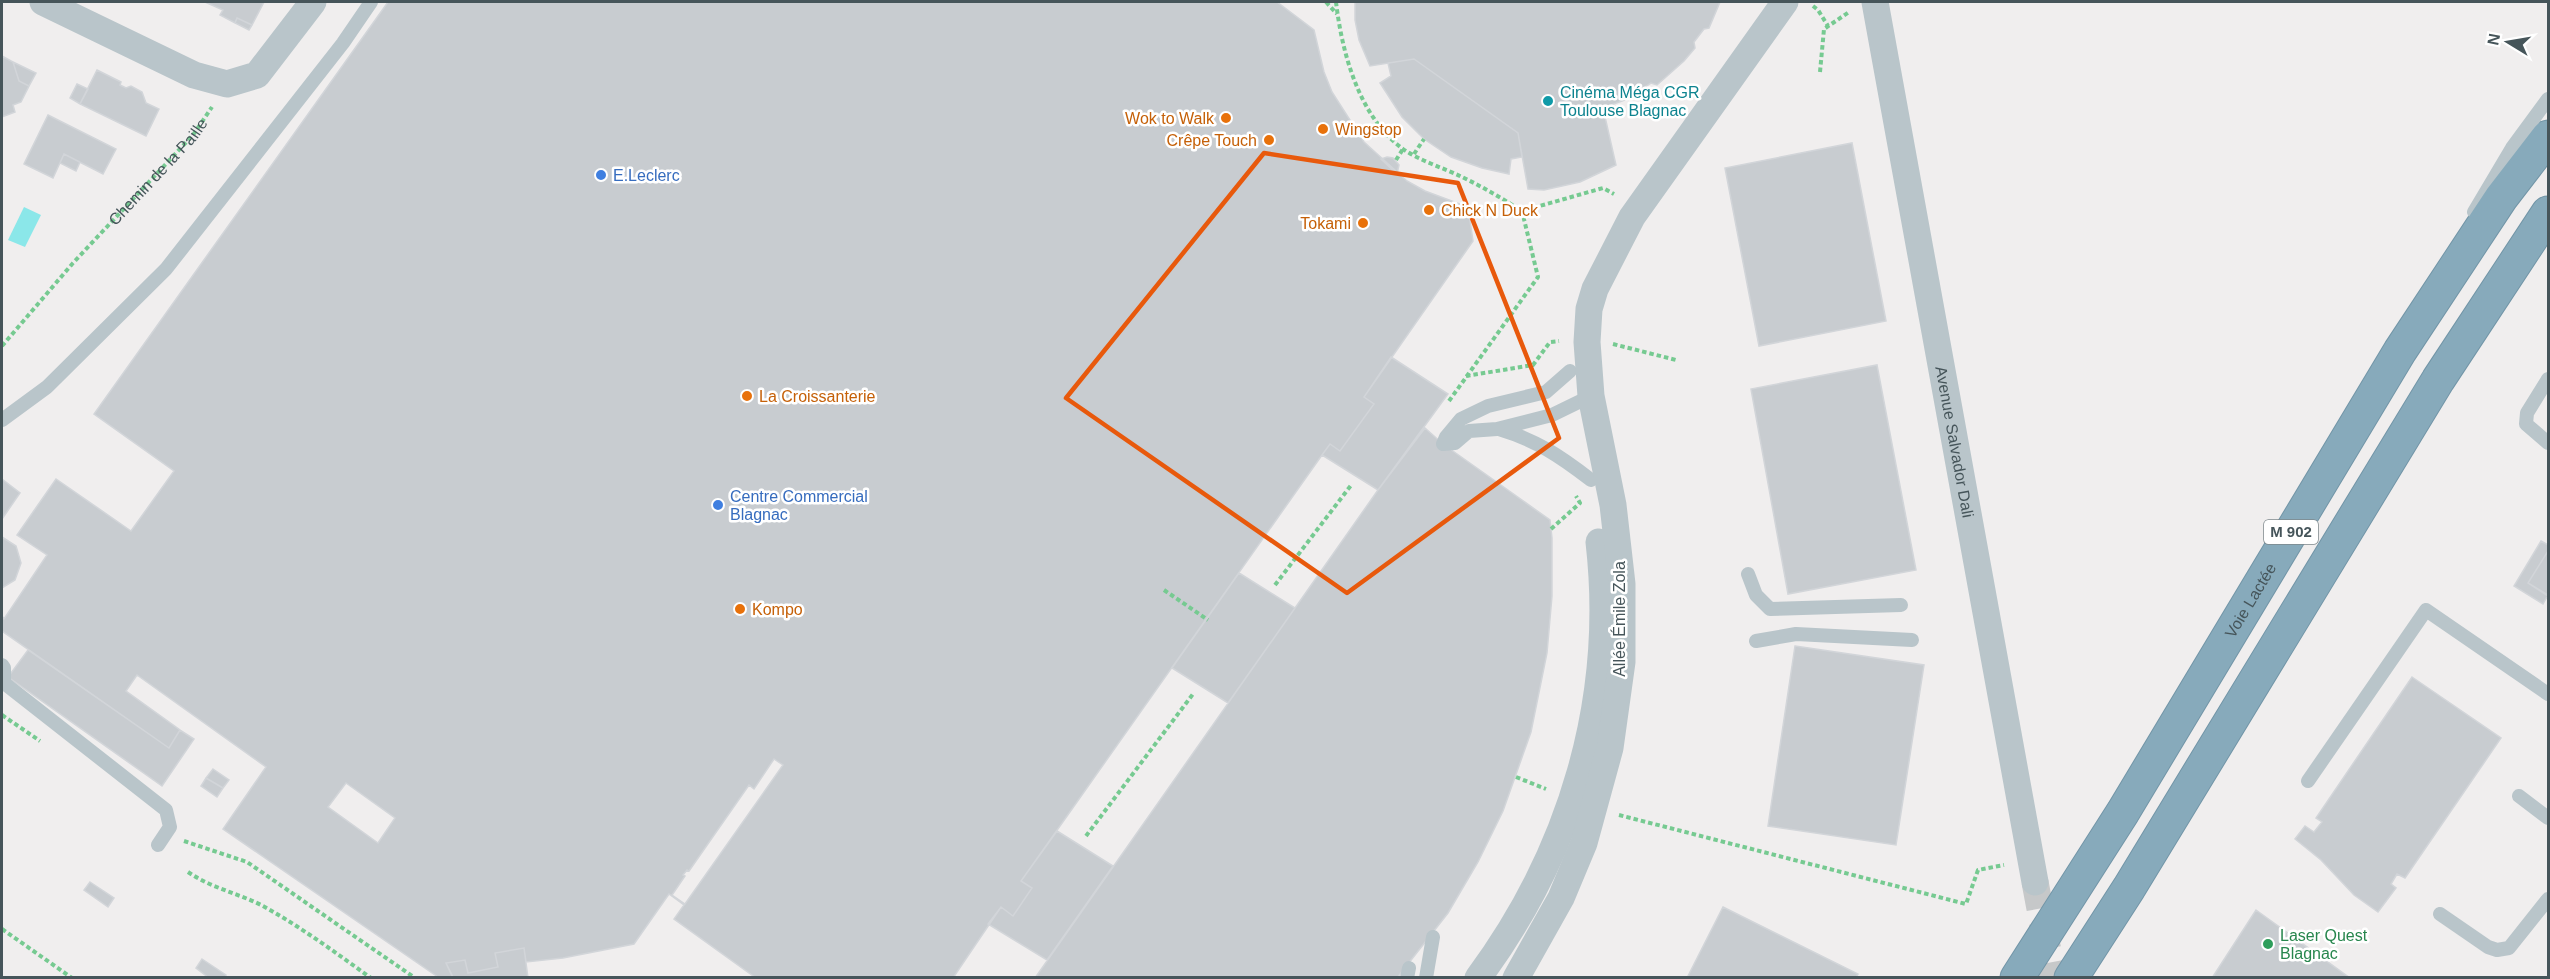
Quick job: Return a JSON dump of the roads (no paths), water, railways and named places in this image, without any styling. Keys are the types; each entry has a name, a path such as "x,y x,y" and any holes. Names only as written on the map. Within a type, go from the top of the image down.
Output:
{"highway":[{"name":"Voie Lactée","path":"2016,978 2123,812 2400,351 2501,198 2548,137"},
{"name":"M 902","path":"2071,978 2129,888 2438,380 2548,213"}],"street":[{"path":"43,2 194,75 228,84 256,75 314,2"},
{"name":"Allée Émile Zola","path":"1516,978 1561,898 1584,843 1610,748 1612,655 1622,584 1613,505 1583,399 1570,370 1570,313 1576,286 1625,207 1785,2"},
{"name":"Avenue Salvador Dali","path":"1863,6 2035,882"},
{"name":"Allée Émile Zola","path":"1478,978 1528,901 1565,823 1583,763 1594,712 1612,655 1602,570 1580,483 1589,309 1625,207"},
{"name":"Allée Émile Zola","path":"1485,978 1496,953"}],"lane":[{"path":"2,420 48,387 165,269 343,43 371,2"},
{"path":"2400,351 2482,197 2512,148 2548,99"},
{"path":"1570,370 1546,392 1488,406 1461,419 1443,444 1455,443 1469,431 1497,429 1552,416 1583,399"},
{"path":"2548,379 2527,413 2526,424 2548,443"},
{"path":"1497,429 1525,437 1548,448 1580,483"},
{"path":"1748,574 1756,595 1770,609 1901,605"},
{"path":"2308,781 2426,610 2548,694"},
{"path":"1756,641 1796,634 1912,640"},
{"path":"2,665 4,683 166,810 170,827 158,845"},
{"path":"2519,796 2548,818"},
{"path":"1565,823 1575,840 1584,843"},
{"path":"2440,914 2488,947 2497,950 2509,948 2548,899"},
{"path":"1426,978 1433,937"}],"water":[{"path":"24,207 41,215 25,247 8,240"}],"tunnel":[{"path":"2035,882 2053,978"}],"place":[{"name":"Cinéma Méga CGR Toulouse Blagnac","path":"1548,101"},
{"name":"Wok to Walk","path":"1226,118"},
{"name":"Wingstop","path":"1323,129"},
{"name":"Crêpe Touch","path":"1269,140"},
{"name":"E.Leclerc","path":"601,175"},
{"name":"Chick N Duck","path":"1429,210"},
{"name":"Tokami","path":"1363,223"},
{"name":"La Croissanterie","path":"747,396"},
{"name":"Centre Commercial Blagnac","path":"718,505"},
{"name":"Kompo","path":"740,609"},
{"name":"Laser Quest Blagnac","path":"2268,944"}]}
